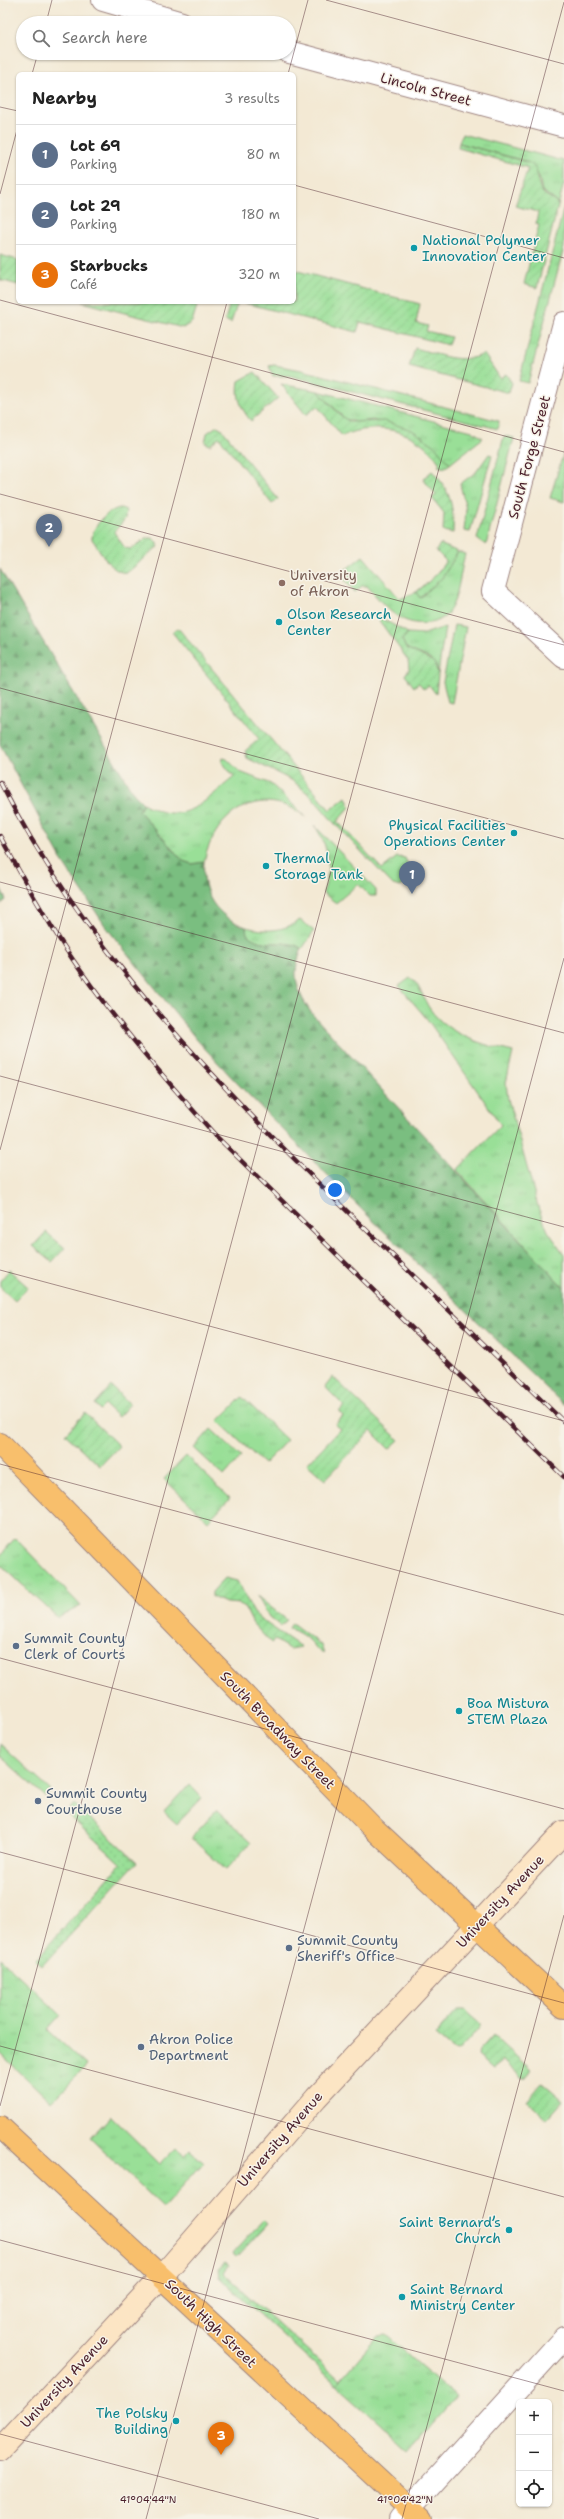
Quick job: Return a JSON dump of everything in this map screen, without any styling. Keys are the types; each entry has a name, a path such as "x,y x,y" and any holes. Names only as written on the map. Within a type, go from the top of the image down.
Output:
{"main road":[{"name":"South Broadway Street","path":"0,1444 371,1826 564,2007"},
{"name":"University Avenue","path":"0,2450 162,2276 316,2098 564,1832"},
{"name":"South High Street","path":"0,2127 162,2276 410,2516"}],"street":[{"path":"103,0 158,16"},
{"name":"Lincoln Street","path":"296,54 564,126"},
{"name":"South Forge Street","path":"564,323 493,591 564,657"},
{"path":"410,2516 564,2338"}],"green space":[{"path":"462,134 564,161 564,183 558,206 557,202 542,191 539,176 525,161 459,143"},
{"path":"459,143 530,163 536,170 542,192 557,203 558,206 537,288 524,284 539,225 536,224 538,212 515,206 528,168 458,148"},
{"path":"564,207 564,247 528,383 519,381"},
{"path":"0,255 16,259 16,284 0,280"},
{"path":"296,271 420,304 416,323 428,326 426,331 451,337 448,345 360,322 357,332 249,304 296,304"},
{"path":"90,304 190,304 197,306 192,322 183,328"},
{"path":"229,304 237,304 231,323 225,320"},
{"path":"415,348 458,359 466,359 484,354 500,378 506,374 512,383 509,393 409,367"},
{"path":"274,365 302,370 499,421 498,429 290,376 273,376 269,366"},
{"path":"255,372 278,398 251,421 244,412 240,402 238,387 239,381"},
{"path":"281,384 318,391 341,416 350,422 384,421 412,430 434,445 450,464 444,468 438,466 440,464 431,452 421,443 396,431 369,429 355,431 342,436 317,406 306,415"},
{"path":"318,391 472,431 483,438 450,464 422,436 373,420 356,422 345,419"},
{"path":"217,426 221,428 278,499 272,504 219,437 210,445 205,443 207,433"},
{"path":"504,436 514,438 486,545 477,539"},
{"path":"564,451 564,502 550,498"},
{"path":"489,454 492,455 470,532 464,531 466,509 460,484 476,472"},
{"path":"432,471 443,485 450,500 453,515 453,533 443,531 444,513 432,498 436,495 423,479"},
{"path":"121,508 126,510 125,519 114,532 125,548 131,549 147,538 153,538 159,546 128,572 122,572 112,566 92,539 95,529 102,519 112,511"},
{"path":"440,544 458,552 442,578 420,598 416,592 433,578 446,561 436,551"},
{"path":"458,552 465,554 455,600 452,607 444,617 432,623 409,622 401,618 387,608 367,586 362,586 355,592 340,574 363,556 400,599 416,592 420,598 442,578"},
{"path":"0,569 134,794 143,803 139,811 183,861 192,864 204,862 205,884 208,894 226,917 246,927 247,934 253,939 267,943 289,944 302,949 296,967 297,984 307,1007 313,1015 564,1288 564,1405 361,1209 236,1082 197,1040 106,927 63,863 0,745"},
{"path":"375,615 408,633 402,640 406,648 434,662 438,674 436,694 429,685 424,689 419,683 414,687 405,675 409,669 408,660"},
{"path":"454,625 466,627 452,703 448,702 443,682"},
{"path":"445,627 438,674 437,668 431,660 406,648 402,640 408,633 424,634"},
{"path":"178,628 330,810 346,797 350,807 335,824 312,797 293,781 247,758 245,751 259,739 172,632"},
{"path":"223,758 227,759 240,772 271,784 306,817 289,807 273,803 257,803 242,808 229,816 218,829 210,844 204,862 192,864 183,861 139,811 143,803 157,810 170,813 192,809 202,803 234,777 222,762"},
{"path":"337,821 382,869 397,857 405,858 410,869 407,883 400,887 393,885 335,824"},
{"path":"314,825 376,890 376,896 370,896 358,884 336,903 323,893 328,875 328,858 323,841"},
{"path":"0,886 6,900 0,905"},
{"path":"300,920 314,931 302,949 289,944 267,943 253,939 246,934 246,927 260,930 274,930 287,927"},
{"path":"410,978 419,987 430,1009 446,1026 467,1038 513,1052 506,1083 508,1099 539,1210 548,1231 564,1254 564,1288 457,1170 501,1125 427,1019 399,986"},
{"path":"46,1232 65,1248 52,1262 33,1246"},
{"path":"9,1270 28,1287 15,1301 0,1287 0,1281"},
{"path":"333,1377 399,1440 389,1449 371,1431 325,1480 307,1464 340,1429 335,1425 343,1416 339,1412 344,1406 325,1387"},
{"path":"111,1386 130,1404 118,1417 105,1405 100,1410 95,1404"},
{"path":"242,1397 287,1440 264,1464 218,1421"},
{"path":"85,1413 119,1446 100,1466 65,1434"},
{"path":"211,1429 241,1457 224,1476 194,1448"},
{"path":"186,1456 230,1498 208,1521 164,1479"},
{"path":"15,1538 81,1606 58,1618 0,1564 0,1556"},
{"path":"225,1578 237,1581 254,1613 263,1621 301,1647 289,1649 275,1640 271,1643 253,1624 245,1608 240,1604 226,1603 212,1597 212,1592"},
{"path":"257,1596 287,1620 280,1626 269,1617"},
{"path":"292,1623 321,1645 324,1654 307,1638 289,1628"},
{"path":"0,1744 51,1791 46,1797 0,1756"},
{"path":"189,1784 202,1798 177,1824 164,1812"},
{"path":"74,1804 137,1862 42,1966 35,1960 121,1864 66,1813"},
{"path":"217,1810 251,1842 226,1870 191,1838"},
{"path":"0,1958 61,2015 48,2030 87,2066 51,2102 0,2053"},
{"path":"457,2010 464,2010 480,2024 480,2027 458,2051 453,2050 435,2035"},
{"path":"493,2035 530,2069 531,2072 525,2079 522,2079 503,2061 493,2069 478,2056 479,2051"},
{"path":"542,2083 563,2101 547,2119 527,2101"},
{"path":"111,2116 160,2164 176,2148 185,2155 190,2149 204,2162 163,2208 90,2138"},
{"path":"263,2220 267,2224 236,2258 232,2254"},
{"path":"225,2263 229,2266 223,2273 340,2380 336,2384 219,2277 218,2269"},
{"path":"386,2335 456,2397 410,2451 336,2384 378,2336"}],"railway":[{"path":"0,782 34,843 72,902 113,958 204,1065 301,1166 564,1422"},
{"path":"0,836 49,923 84,976 139,1047 177,1092 217,1137 564,1477"}],"place":[{"name":"National Polymer Innovation Center","path":"414,248"},
{"name":"Lot 29","path":"49,547"},
{"name":"University of Akron","path":"282,583"},
{"name":"Olson Research Center","path":"279,622"},
{"name":"Physical Facilities Operations Center","path":"514,833"},
{"name":"Thermal Storage Tank","path":"266,866"},
{"name":"Lot 69","path":"412,894"},
{"name":"Summit County Clerk of Courts","path":"16,1646"},
{"name":"Boa Mistura STEM Plaza","path":"459,1711"},
{"name":"Summit County Courthouse","path":"38,1801"},
{"name":"Summit County Sheriff's Office","path":"289,1948"},
{"name":"Akron Police Department","path":"141,2047"},
{"name":"Saint Bernard’s Church","path":"509,2230"},
{"name":"Saint Bernard Ministry Center","path":"402,2297"},
{"name":"The Polsky Building","path":"176,2421"},
{"name":"Starbucks","path":"221,2455"}]}
